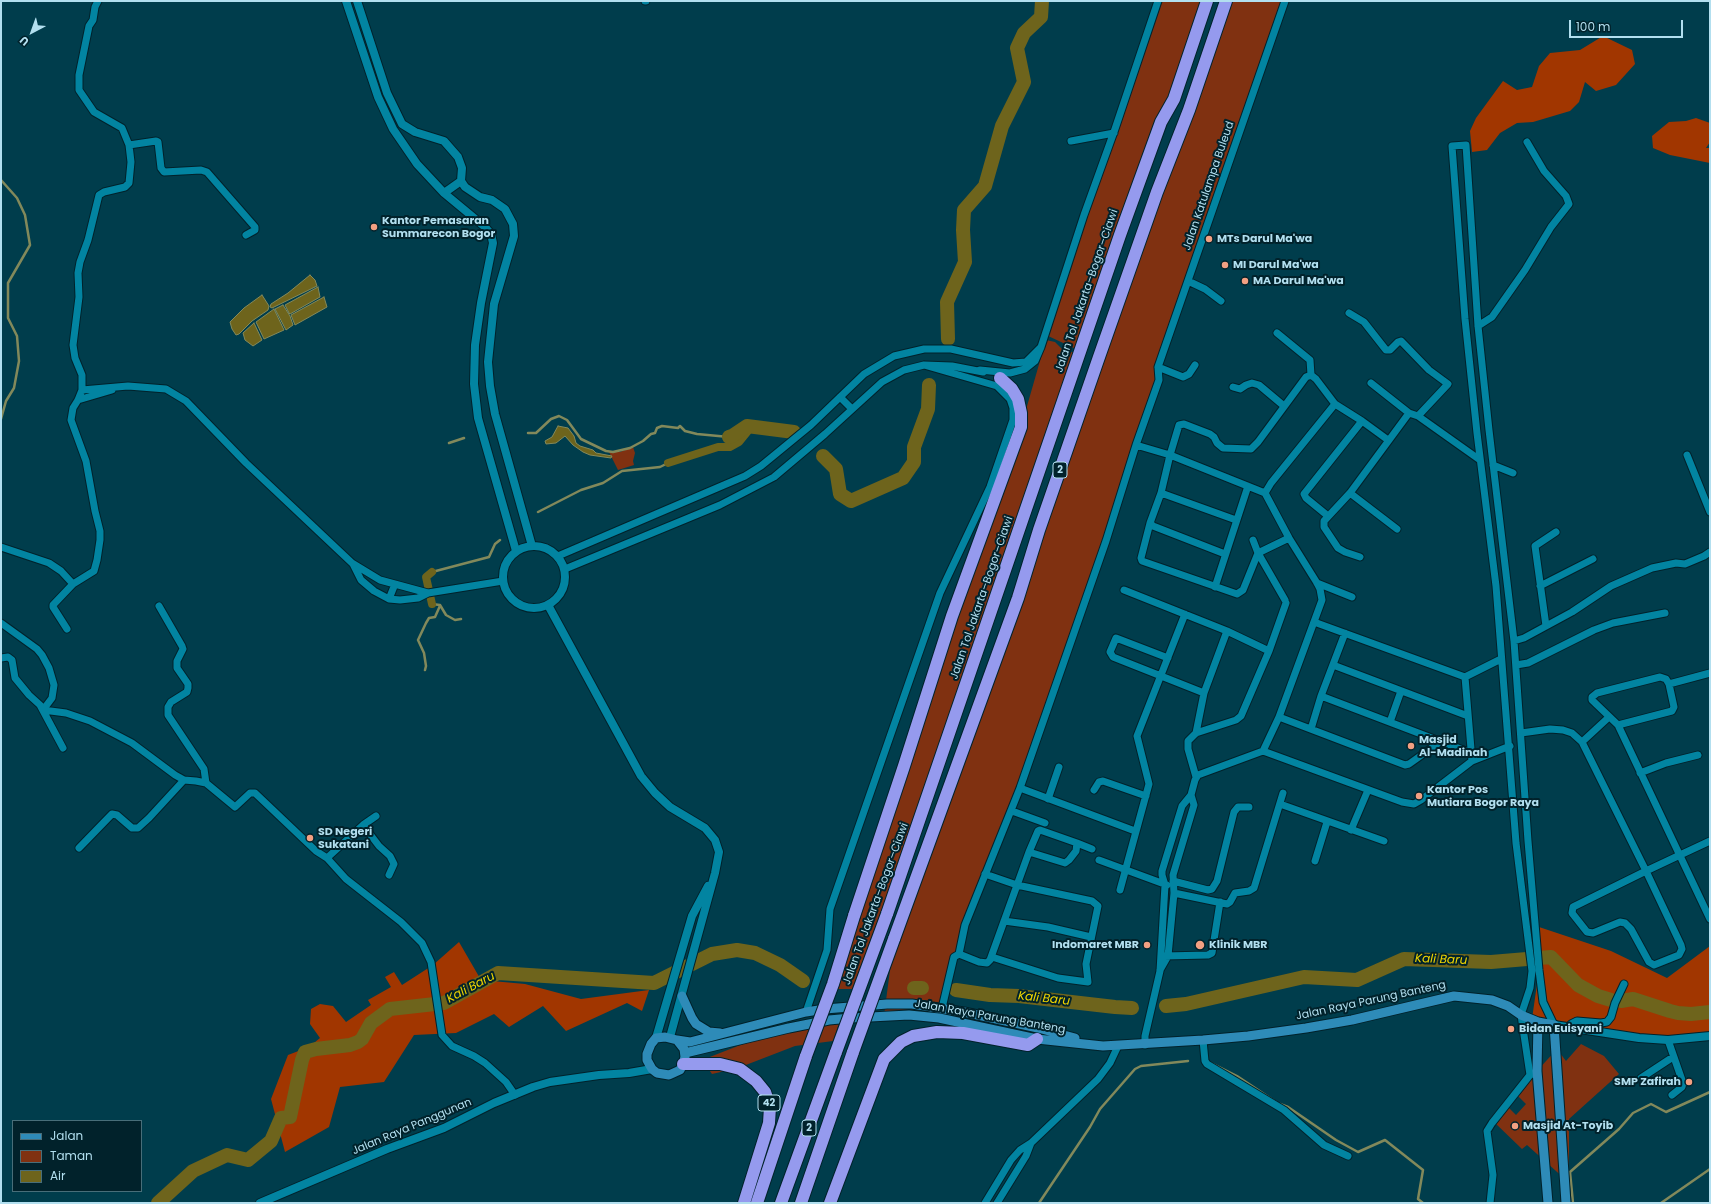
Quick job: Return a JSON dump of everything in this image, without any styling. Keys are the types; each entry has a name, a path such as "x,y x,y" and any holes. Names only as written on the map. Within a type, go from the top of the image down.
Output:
{"highway":[{"name":"Jalan Tol Jakarta–Bogor–Ciawi","path":"782,1203 887,914 1120,235 1161,122 1174,98 1207,1"},
{"name":"2","path":"801,1203 894,939 1018,598 1039,530 1099,357 1157,192 1189,110 1226,1"},
{"name":"42","path":"757,1203 806,1056 832,984 952,616 1021,427 1021,413 1018,399 1012,389 1000,378"},
{"path":"830,1203 884,1059 901,1042 913,1036 937,1032 963,1033 1028,1045 1038,1033"},
{"name":"42","path":"684,1059 720,1064 740,1070 756,1081 765,1092 770,1107 769,1123 744,1203"}],"main road":[{"path":"683,992 692,1018 696,1024 709,1032 726,1034"},
{"name":"Jalan Raya Parung Banteng","path":"684,1059 788,1028 829,1020 909,1015 940,1018 1038,1033 1103,1046 1118,1046 1145,1040 1203,1040 1248,1036 1331,1024 1454,996 1492,1000 1508,1006 1521,1015 1538,1022 1554,1025"},
{"name":"Jalan Raya Parung Banteng","path":"674,1039 690,1042 726,1034 806,1012 887,1004 943,1004 1038,1033"},
{"path":"1538,1022 1534,1073 1548,1203"},
{"path":"1554,1025 1566,1203"},
{"path":"656,1038 674,1039 684,1049 684,1059 675,1073 669,1075 657,1073 652,1069 647,1060 650,1044 656,1038"}],"street":[{"path":"67,629 53,607 53,604 74,584 94,571 100,540 86,461 71,420 73,408 82,390 82,375 75,358 73,345 80,297 78,273 99,195 104,192 125,188 129,183 131,162 129,145 122,128 94,112 79,90 79,75 86,40 89,26 93,20 95,7 98,1"},
{"path":"346,1 378,97 393,129 417,164 444,193 485,227 491,234 493,243 481,303 475,345 474,384 478,418 516,551"},
{"path":"357,1 387,93 402,124 415,132 444,141 458,157 462,168 461,182 470,192 492,200 505,209 513,224 514,236 494,304 488,370 495,414 532,546"},
{"path":"565,569 720,505 756,488 788,466 882,382 904,370 924,365 952,366 1010,373 1025,369 1035,361 1158,1"},
{"name":"Jalan Katulampa Buleud","path":"1136,445 1159,380 1158,367 1285,1"},
{"path":"393,129 402,124"},
{"path":"1071,141 1114,133"},
{"path":"129,145 156,141 158,142 161,168 164,172 201,170 207,172 255,227 255,230 246,235"},
{"path":"1478,326 1492,317 1525,270 1551,227 1569,204 1566,196 1544,171 1527,142"},
{"path":"1533,946 1516,842 1510,746 1501,658 1496,586 1480,460 1465,319 1452,146 1466,145 1478,326 1514,641 1528,841 1535,970 1543,1002 1554,1025"},
{"path":"444,193 461,182"},
{"path":"1188,281 1205,289 1221,301"},
{"path":"1349,313 1364,322 1386,350 1390,350 1401,341 1429,370 1448,384 1418,416"},
{"path":"1277,333 1310,360 1311,375 1316,379 1335,404 1388,440"},
{"path":"558,556 745,476 774,456 864,374 894,356 924,349 951,349 1013,363 1026,362 1041,347"},
{"path":"806,1012 827,950 830,909 940,593 990,487 1014,420 1014,408 1010,399 1005,392 997,386 924,365"},
{"path":"1158,367 1183,377 1189,374 1195,365"},
{"path":"980,370 1000,378"},
{"path":"1289,538 1258,553 1240,593 1237,594 1142,561 1141,558 1150,523 1161,493 1177,429 1182,424 1210,434 1223,448 1251,449 1258,442 1306,376 1311,375"},
{"path":"1233,387 1240,389 1246,384 1252,383 1259,386 1284,406"},
{"path":"1371,383 1409,413 1418,416 1480,460"},
{"path":"82,390 128,386 166,389 186,400 246,463 352,563 380,580 428,593"},
{"path":"78,400 128,386"},
{"path":"840,397 852,409"},
{"path":"1265,493 1271,483 1335,404"},
{"path":"1360,557 1342,551 1334,542 1324,526 1324,521 1350,493 1409,413"},
{"path":"1328,516 1306,498 1304,494 1362,421"},
{"path":"943,1004 965,925 1012,811 1106,541 1136,445 1170,455 1265,493 1289,538 1320,589 1322,600 1264,751"},
{"path":"1687,455 1710,512"},
{"path":"1493,465 1513,473"},
{"path":"1215,587 1224,554 1248,486"},
{"path":"1161,493 1236,520"},
{"path":"1350,493 1397,529"},
{"path":"1150,523 1153,526 1224,554"},
{"path":"1546,626 1535,546 1556,532"},
{"path":"1145,1040 1159,973 1165,885 1162,871 1182,806 1191,794 1196,776 1188,745 1190,739 1196,733 1240,718 1247,705 1269,651 1285,601 1258,553 1253,540"},
{"path":"532,546 542,547 550,550 558,556 565,569 565,581 562,592 548,605 540,608 523,606 510,596 503,581 506,564 516,551 532,546"},
{"path":"1,547 49,564 61,571 74,584"},
{"path":"1514,641 1524,638 1572,612 1610,586 1652,568 1676,563 1685,564 1710,552"},
{"path":"1540,586 1593,559"},
{"path":"352,563 361,580 374,591 389,598 400,600 418,598 428,593 503,581"},
{"path":"1317,583 1352,597"},
{"path":"389,598 395,584"},
{"path":"1496,586 1508,585"},
{"path":"1124,590 1227,630 1269,651"},
{"path":"548,605 640,776 655,794 670,807 705,828 715,840 719,852 715,873 683,992 674,1039"},
{"path":"159,606 182,646 183,649 177,661 177,668 188,684 187,692 171,702 168,707 168,715 204,769 206,783"},
{"path":"1516,665 1528,662 1594,630 1613,623 1665,613"},
{"path":"1120,890 1124,869 1149,784 1137,736 1185,614"},
{"path":"1314,622 1465,677 1501,658"},
{"path":"1,623 37,649 49,668 54,685 52,698 43,710"},
{"path":"1196,733 1204,693 1227,630"},
{"path":"1311,729 1321,696 1345,633"},
{"path":"1168,658 1118,638 1114,640 1110,652 1112,656 1204,693"},
{"path":"1,658 8,657 12,660 15,678 29,695 40,705 63,748"},
{"path":"1333,665 1468,716"},
{"path":"1669,684 1710,674"},
{"path":"1465,677 1472,761"},
{"path":"1618,725 1672,711 1674,707 1669,684 1666,679 1660,677 1596,694 1592,698 1593,702 1618,725 1710,919"},
{"path":"1390,722 1401,691"},
{"path":"1321,696 1471,753"},
{"path":"43,710 66,713 90,721 132,742 175,775 184,780 196,780 206,783 234,807 250,793 255,793 316,851 327,858 346,879 401,922 422,943 431,962 442,1035 447,1042 458,1050 480,1059 506,1082 515,1094"},
{"path":"1278,717 1406,765 1440,742"},
{"path":"1582,742 1609,717"},
{"path":"1521,733 1550,729 1563,730 1572,733 1582,742 1646,871 1682,947 1679,955 1656,965 1649,962 1631,929 1625,923 1620,922 1590,933 1586,931 1571,910 1573,907 1646,871 1710,841"},
{"path":"1196,776 1264,751 1406,803 1416,803 1472,761 1510,746"},
{"path":"1640,773 1666,763 1698,755"},
{"path":"1048,799 1059,767"},
{"path":"79,848 112,814 118,815 132,828 138,828 184,780"},
{"path":"1094,790 1099,782 1103,781 1146,796"},
{"path":"1020,788 1135,831"},
{"path":"1351,830 1368,790"},
{"path":"1099,860 1165,885 1227,904 1230,902 1235,893 1249,892 1254,888 1283,793"},
{"path":"1159,973 1168,956 1175,869 1194,805 1191,794"},
{"path":"1280,804 1327,822 1384,841"},
{"path":"1174,887 1208,890 1212,888 1216,881 1234,812 1238,807 1249,807"},
{"path":"1012,811 1045,823"},
{"path":"327,858 363,825 376,816"},
{"path":"1315,861 1327,822"},
{"path":"363,825 379,846 390,856 394,864 389,875"},
{"path":"957,955 986,963 992,957 1029,852 1037,833 1040,830 1092,849"},
{"path":"1516,842 1528,841"},
{"path":"1029,852 1065,863 1076,850 1077,843"},
{"path":"656,1038 692,916 715,873"},
{"path":"985,874 1017,884 1096,903 1098,906 1086,964 1088,982 1058,978 992,957"},
{"path":"1160,955 1208,956 1212,953 1220,902"},
{"path":"1004,921 1048,927 1091,937"},
{"path":"1490,1203 1493,1175 1487,1131 1534,1073 1521,1015 1535,970"},
{"path":"1571,1028 1571,1024 1577,1021 1607,1022 1611,1017 1615,1003 1624,984"},
{"name":"Jalan Raya Parung Banteng","path":"1554,1025 1630,1037 1668,1040 1710,1036"},
{"path":"1203,1040 1205,1061 1207,1064 1284,1110 1324,1145 1348,1156"},
{"path":"1668,1040 1683,1082 1682,1087 1672,1095"},
{"path":"985,1203 1011,1160 1098,1079 1110,1063 1118,1046"},
{"path":"1641,1078 1673,1057"},
{"name":"Jalan Raya Panggunan","path":"260,1203 387,1149 444,1128 515,1094 550,1082 652,1069"},
{"path":"997,1203 1026,1156 1031,1143"}],"green space":[{"path":"1158,1 1207,1 1076,349 1046,335"},
{"path":"1226,1 1288,1 1158,367 1159,380 1012,811 985,874 962,945 954,957 940,1018 884,1016 894,939"},
{"path":"1046,340 1055,342 1063,350 1075,353 860,989 831,989 1021,427"},
{"path":"633,447 635,453 633,461 634,465 618,470 609,452 620,452"},
{"path":"840,1020 833,1041 795,1046 738,1068 712,1074 702,1060 797,1023"},
{"path":"1581,1044 1604,1056 1619,1074 1569,1119 1569,1176 1566,1180 1527,1145 1522,1149 1494,1122 1508,1107 1516,1115 1526,1104 1516,1094 1557,1049 1566,1061"}],"shaded area":[{"path":"1603,36 1632,50 1635,64 1616,85 1596,91 1585,82 1579,102 1570,111 1533,122 1517,123 1500,133 1487,150 1472,152 1470,131 1476,118 1503,81 1517,90 1532,87 1539,66 1550,53 1580,50"},
{"path":"1696,118 1710,123 1710,142 1706,148 1710,148 1710,163 1670,155 1653,148 1652,136 1669,122 1686,121"},
{"path":"1536,926 1611,951 1667,978 1710,946 1710,1036 1667,1040 1532,1019 1539,970"},
{"path":"459,942 481,980 525,984 581,999 649,990 642,1011 627,1003 566,1031 543,1006 509,1027 494,1014 456,1033 414,1035 384,1082 340,1087 329,1127 285,1152 271,1099 288,1055 309,1047 320,1038 310,1024 311,1009 320,1004 333,1006 346,1022 371,1005 368,1000 391,987 385,977 394,972 402,985 433,965"}],"water":[{"path":"310,275 315,280 317,286 272,308 270,307 271,304 288,293"},
{"path":"318,287 320,297 290,314 289,313 285,305"},
{"path":"262,295 269,306 268,310 236,335 230,322 244,308"},
{"path":"324,297 327,307 295,325 291,315"},
{"path":"283,305 290,316 293,325 286,330 275,309"},
{"path":"274,309 284,330 264,339 256,322"},
{"path":"254,323 262,340 253,346 245,340 243,333"},
{"path":"558,426 568,428 574,436 576,443 580,446 593,450 596,453 612,456 611,458 590,455 583,452 573,445 565,436 556,443 546,444 545,441 552,437"}],"waterway":[{"path":"948,339 947,302 965,262 963,230 964,210 985,186 1002,126 1024,82 1017,48 1024,33 1041,17 1042,1"},
{"path":"1,180 17,198 25,215 30,245 8,283 8,318 17,336 19,361 14,388 6,401 1,419"},
{"path":"823,456 836,469 840,494 851,501 903,478 914,462 914,447 928,409 929,385"},
{"path":"528,433 536,433 551,419 559,416 567,420 581,439 606,451 613,452 630,448 643,441 651,434 655,433 657,428 662,426 678,428 680,426 685,431 697,434 729,437"},
{"path":"729,437 747,426 794,432"},
{"path":"668,463 718,447 730,447 739,442 752,426"},
{"path":"449,443 464,438"},
{"path":"538,512 581,490 603,483 622,471 660,467 668,463"},
{"path":"432,572 489,557 495,544 500,540"},
{"path":"432,572 426,577 432,604"},
{"path":"425,670 426,666 424,653 418,640 429,618 435,617 440,605 432,604"},
{"path":"440,605 446,615 455,620 461,619"},
{"name":"Kali Baru","path":"158,1203 193,1171 227,1155 248,1160 271,1141 281,1118 290,1117 305,1052 316,1049 350,1045 358,1042 362,1039 371,1023 390,1009 444,1003 498,973 654,983 712,954 737,950 755,953 780,965 803,981"},
{"name":"Kali Baru","path":"1166,1006 1186,1004 1304,977 1357,980 1404,959 1491,962 1551,957 1578,985 1598,996 1611,1000"},
{"name":"Kali Baru","path":"914,988 922,988"},
{"name":"Kali Baru","path":"956,990 990,995 1019,996 1132,1008"},
{"name":"Kali Baru","path":"1621,1001 1633,999 1678,1013 1691,1014 1710,1012"},
{"path":"1039,1203 1090,1127 1100,1109 1135,1069 1141,1066 1188,1061"},
{"path":"1209,1062 1237,1076 1276,1102"},
{"path":"1573,1203 1570,1172 1619,1129 1633,1113 1651,1104 1666,1112 1710,1092"},
{"path":"1280,1104 1288,1107 1336,1140 1358,1152 1385,1140 1423,1170 1418,1199 1423,1203"},
{"path":"1661,1203 1710,1169"}],"place":[{"name":"Kantor Pemasaran Summarecon Bogor","path":"374,227"},
{"name":"MTs Darul Ma'wa","path":"1209,239"},
{"name":"MI Darul Ma'wa","path":"1225,265"},
{"name":"MA Darul Ma'wa","path":"1245,281"},
{"name":"Masjid Al-Madinah","path":"1411,746"},
{"name":"Kantor Pos Mutiara Bogor Raya","path":"1419,796"},
{"name":"SD Negeri Sukatani","path":"310,838"},
{"name":"Indomaret MBR","path":"1147,945"},
{"name":"Klinik MBR","path":"1200,945"},
{"name":"Bidan Euisyani","path":"1511,1029"},
{"name":"SMP Zafirah","path":"1689,1082"},
{"name":"Masjid At-Toyib","path":"1515,1126"}]}
